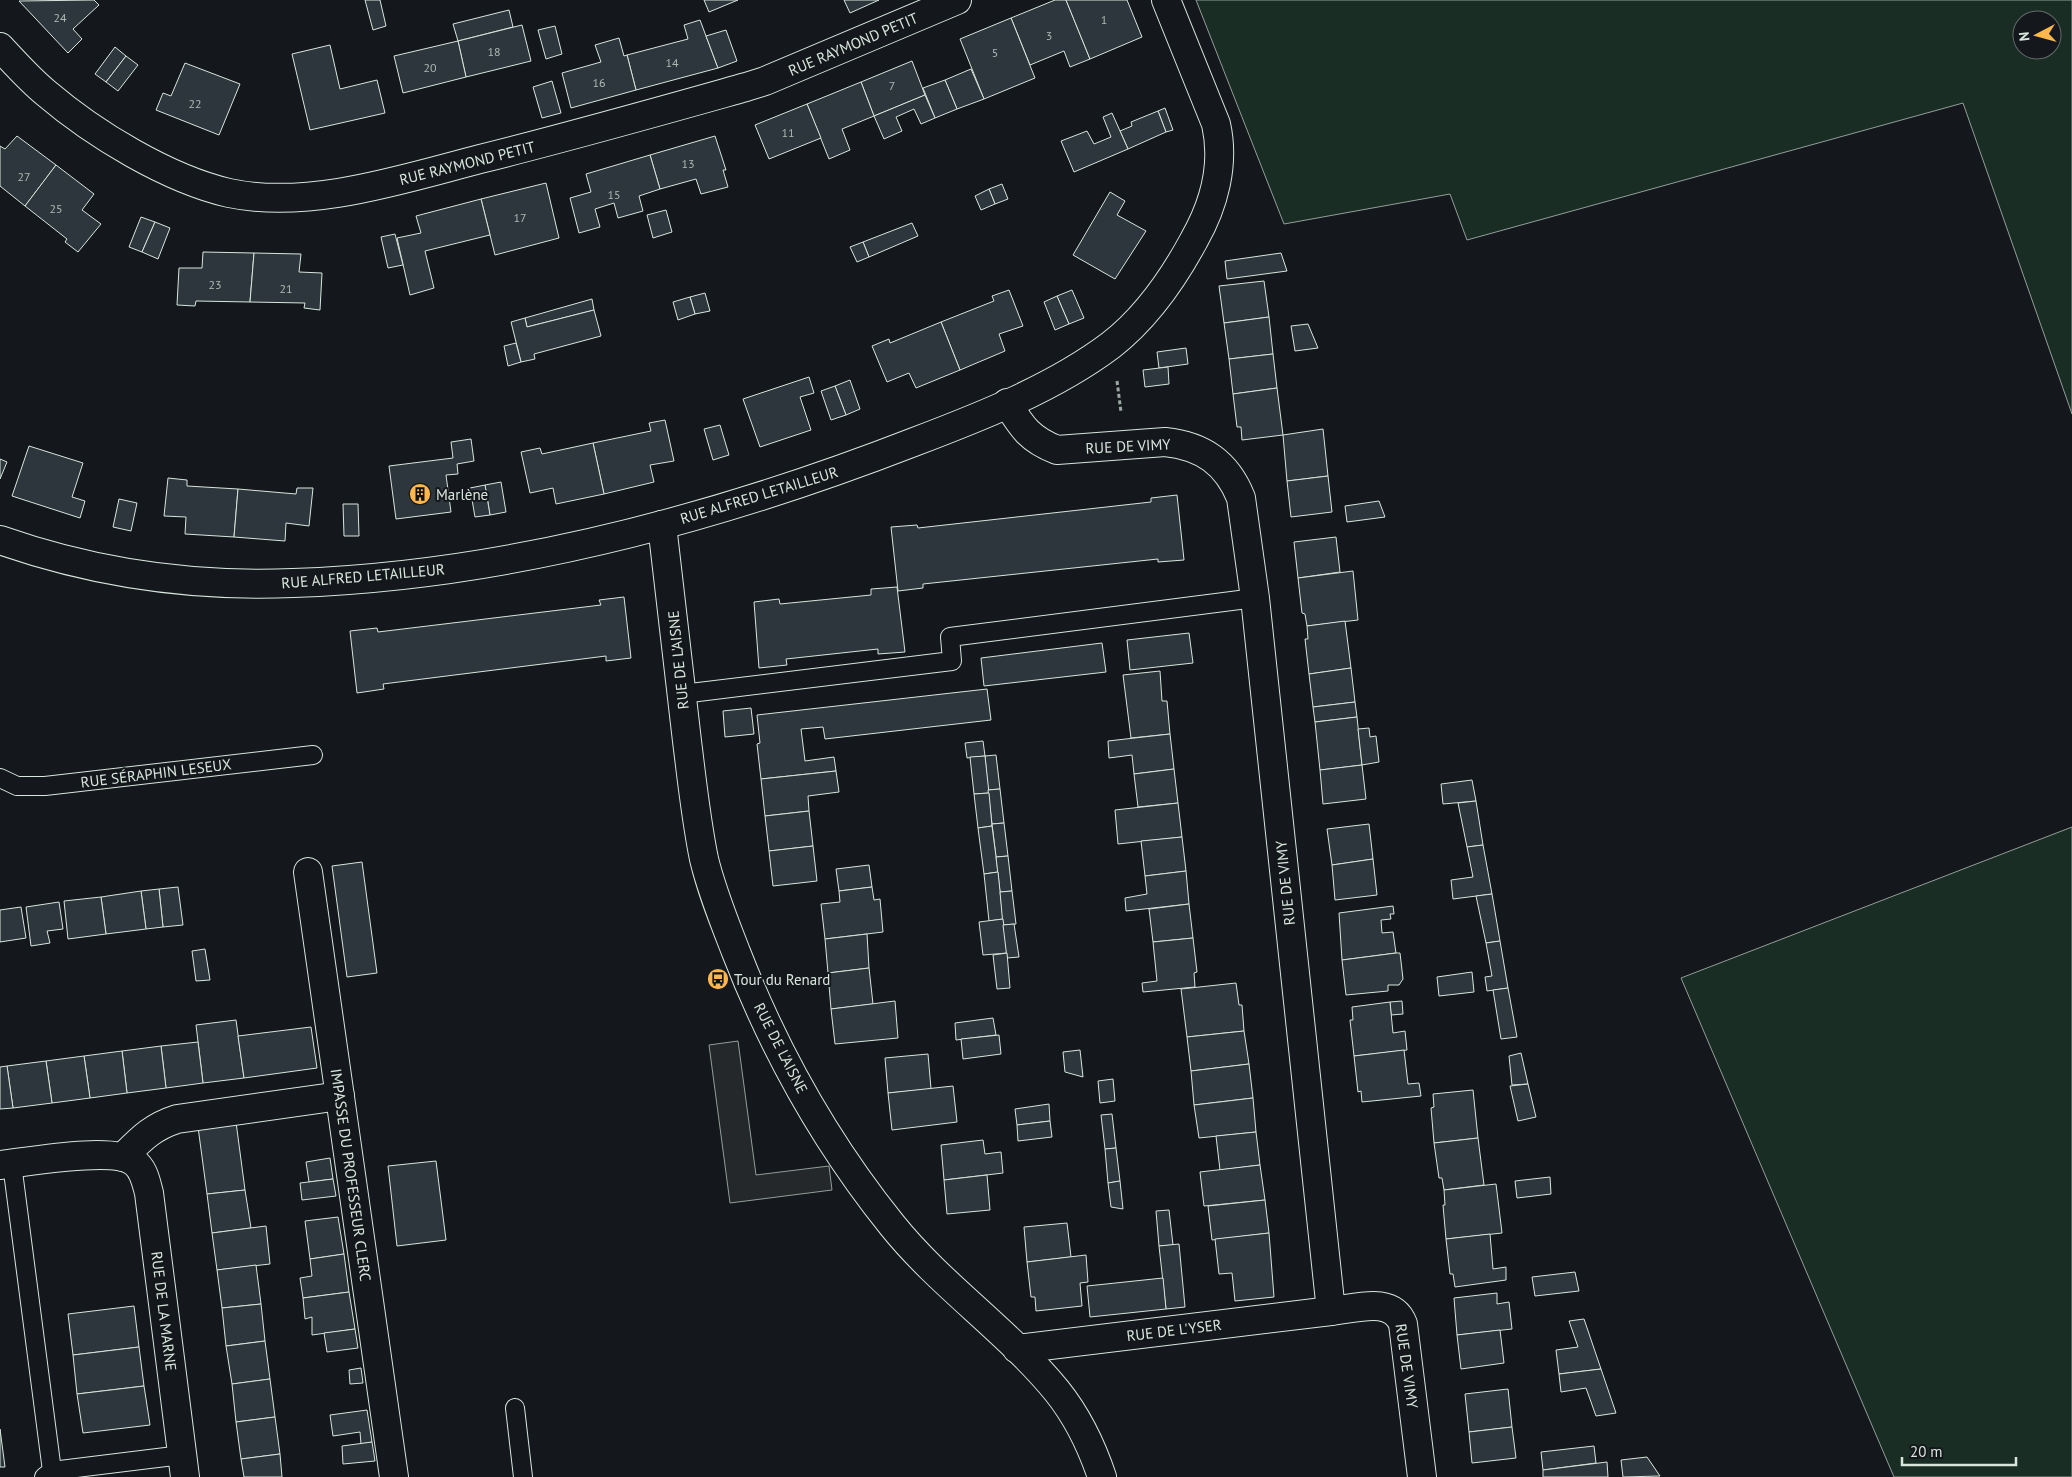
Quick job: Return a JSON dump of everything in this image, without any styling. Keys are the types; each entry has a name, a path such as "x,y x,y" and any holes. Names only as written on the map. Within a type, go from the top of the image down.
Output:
{"street":[{"name":"RUE RAYMOND PETIT","path":"0,47 25,74 65,108 102,134 150,162 192,182 231,193 253,196 307,196 359,190 393,182 551,141 752,85 957,0"},
{"name":"RUE ALFRED LETAILLEUR","path":"0,540 66,561 152,577 208,583 286,584 358,579 508,560 599,541 738,503 855,465 957,426 1007,403 1063,376 1093,358 1129,328 1160,295 1176,273 1199,233 1218,175 1219,140 1216,124 1166,0"},
{"name":"RUE DE VIMY","path":"1007,403 1030,436 1041,444 1057,450 1165,442 1189,446 1214,459 1235,483 1241,498 1255,598 1331,1311 1383,1305 1396,1311 1401,1317 1422,1477"},
{"name":"RUE DE L'AISNE","path":"662,525 696,812 711,885 748,984 783,1056 829,1138 893,1226 952,1289 1017,1349 1059,1393 1091,1448 1102,1477"},
{"name":"IMPASSE DU PROFESSEUR CLERC","path":"308,872 394,1477"},
{"path":"6,1165 93,1155 123,1156 148,1132 162,1124 177,1120 340,1096"},
{"name":"RUE DE LA MARNE","path":"123,1156 134,1162 141,1170 149,1193 183,1466"},
{"name":"RUE DE L'YSER","path":"1017,1349 1331,1311"}],"lane":[{"path":"682,694 952,661 950,637 1255,598"},
{"name":"RUE SÉRAPHIN LESEUX","path":"0,778 17,786 44,786 313,755"},
{"path":"6,1165 48,1474 183,1466"},
{"path":"515,1408 523,1477"}],"green space":[{"path":"1196,0 2072,0 2072,414 1963,103 1467,240 1450,194 1284,224"},
{"path":"2072,827 2072,1477 1894,1477 1681,978"}],"shaded area":[{"path":"738,1041 756,1175 829,1166 832,1190 730,1203 709,1045"}],"building":[{"path":"94,0 99,5 73,29 82,39 68,53 19,1"},
{"path":"365,0 380,0 386,26 373,30"},
{"path":"704,0 738,0 709,12"},
{"path":"844,0 879,0 850,13"},
{"path":"1055,0 1066,0 1090,59 1070,67 1064,51 1030,65 1011,18"},
{"path":"1066,0 1127,0 1142,37 1090,59"},
{"path":"509,10 513,27 458,41 453,24"},
{"path":"1011,18 1035,78 984,99 960,39"},
{"path":"700,20 718,68 636,90 627,55 688,39 684,25"},
{"path":"522,25 531,61 466,77 458,41"},
{"path":"555,26 562,54 546,59 538,30"},
{"path":"726,30 737,61 718,68 706,36"},
{"path":"619,38 624,56 627,55 636,90 571,108 562,73 601,62 595,45"},
{"path":"458,41 466,77 403,93 394,56"},
{"path":"330,45 340,89 377,80 385,113 310,130 292,54"},
{"path":"115,47 126,56 106,82 95,74"},
{"path":"126,56 138,65 118,91 106,82"},
{"path":"912,61 925,95 874,116 861,82"},
{"path":"185,63 240,84 219,135 156,110 163,93 171,96"},
{"path":"971,69 984,99 957,109 945,80"},
{"path":"945,80 957,109 935,118 923,88"},
{"path":"552,81 561,113 542,118 533,87"},
{"path":"861,82 874,116 842,129 850,150 829,159 807,104"},
{"path":"925,95 935,118 921,124 914,109 896,117 902,131 884,139 874,116"},
{"path":"807,104 821,138 769,159 755,125"},
{"path":"1165,108 1173,130 1166,132 1158,111"},
{"path":"1158,111 1166,132 1128,149 1120,131 1132,126 1131,122"},
{"path":"1112,113 1128,149 1074,172 1061,141 1087,131 1094,144 1111,137 1103,117"},
{"path":"17,136 56,165 25,206 0,186 0,146 5,149"},
{"path":"715,136 726,170 723,170 728,187 701,194 696,179 660,189 650,155"},
{"path":"650,155 660,189 639,196 643,211 618,218 614,203 595,209 600,227 579,233 570,198 591,192 586,174"},
{"path":"56,165 94,194 82,210 101,224 78,252 65,242 67,239 25,206"},
{"path":"546,183 559,238 495,255 481,199"},
{"path":"1002,184 1008,199 995,204 989,189"},
{"path":"989,189 995,204 981,210 975,196"},
{"path":"1110,192 1125,201 1117,215 1146,231 1115,279 1073,255"},
{"path":"481,199 490,235 425,251 434,288 410,295 397,238 421,233 416,216"},
{"path":"666,210 672,232 653,238 647,215"},
{"path":"141,217 155,222 142,252 129,247"},
{"path":"155,222 170,228 158,259 142,252"},
{"path":"912,223 918,236 869,257 863,242"},
{"path":"395,234 403,265 388,268 381,237"},
{"path":"863,242 869,257 857,262 850,247"},
{"path":"203,252 254,253 250,302 196,301 195,306 177,305 179,268 202,268"},
{"path":"254,253 301,254 299,272 322,273 320,310 304,308 305,303 250,302"},
{"path":"1281,253 1287,271 1227,279 1225,261"},
{"path":"1264,281 1269,317 1224,323 1219,286"},
{"path":"1009,290 1023,326 999,334 1005,351 960,370 941,322 994,301 992,296"},
{"path":"1072,290 1084,318 1069,324 1057,296"},
{"path":"705,293 710,311 695,314 690,297"},
{"path":"1057,296 1069,324 1055,330 1044,302"},
{"path":"690,297 695,314 678,320 673,302"},
{"path":"592,299 594,310 527,327 525,318"},
{"path":"594,310 601,336 534,354 535,359 521,362 511,322 525,318 527,327"},
{"path":"1269,317 1273,354 1229,359 1224,323"},
{"path":"941,322 960,370 916,388 909,373 887,382 872,346 889,339 890,343"},
{"path":"1308,324 1318,348 1295,351 1291,326"},
{"path":"516,343 521,362 508,366 504,346"},
{"path":"1186,348 1188,364 1159,368 1157,352"},
{"path":"1273,354 1277,388 1233,394 1229,359"},
{"path":"1168,367 1169,384 1145,387 1143,370"},
{"path":"809,377 814,393 800,397 811,430 760,447 743,399"},
{"path":"850,380 860,409 846,415 835,386"},
{"path":"835,386 846,415 831,420 821,391"},
{"path":"1277,388 1283,435 1242,440 1241,427 1237,427 1233,394"},
{"path":"665,420 674,461 650,465 654,482 604,494 593,443 651,431 649,423"},
{"path":"720,425 729,455 713,460 704,429"},
{"path":"1323,429 1328,476 1287,481 1283,435"},
{"name":"Marlène","path":"471,439 474,461 457,464 458,474 446,475 451,512 396,519 389,466 453,458 451,442"},
{"path":"593,443 604,494 556,504 553,488 530,493 521,452 540,448 542,454"},
{"path":"29,446 83,463 72,497 85,501 80,518 12,496"},
{"path":"0,459 7,462 0,479"},
{"path":"1328,476 1332,512 1291,517 1287,481"},
{"path":"168,478 187,480 187,486 238,489 234,537 185,534 186,517 164,516"},
{"path":"501,482 506,512 490,515 485,485"},
{"path":"485,485 490,515 475,517 470,488"},
{"path":"297,488 313,488 309,526 286,523 285,541 234,537 238,489 296,494"},
{"path":"1177,495 1184,560 1158,562 1158,559 923,584 923,588 898,591 891,527 917,525 918,528 1151,502 1151,498"},
{"path":"119,499 137,503 131,531 113,527"},
{"path":"1379,501 1385,517 1347,522 1345,506"},
{"path":"343,504 358,504 359,536 344,536"},
{"path":"1336,537 1340,572 1298,578 1294,542"},
{"path":"1353,571 1358,620 1307,626 1305,614 1302,613 1298,578"},
{"path":"897,587 905,652 878,654 878,649 786,659 787,665 759,668 754,602 779,599 780,604 871,595 871,589"},
{"path":"624,597 631,658 606,661 606,656 383,684 384,689 357,693 350,631 377,628 378,632 601,605 599,600"},
{"path":"1345,621 1351,668 1309,674 1305,639 1308,639 1307,626"},
{"path":"1189,633 1193,663 1130,670 1127,640"},
{"path":"1102,643 1106,672 984,686 981,658"},
{"path":"1351,668 1355,702 1313,707 1309,674"},
{"path":"1160,671 1162,701 1167,701 1170,734 1131,738 1123,675"},
{"path":"987,689 991,720 825,739 823,727 801,729 805,761 834,757 836,771 761,779 757,744 760,743 757,715"},
{"path":"1355,702 1357,717 1315,722 1313,707"},
{"path":"751,708 754,734 725,737 723,711"},
{"path":"1357,717 1362,765 1320,770 1315,722"},
{"path":"1369,728 1370,737 1376,736 1379,762 1362,765 1358,729"},
{"path":"1170,734 1174,769 1134,774 1132,755 1109,758 1108,741"},
{"path":"983,741 985,756 967,758 965,743"},
{"path":"996,755 1000,789 988,790 985,756"},
{"path":"985,756 989,793 974,794 970,757"},
{"path":"1362,765 1366,799 1323,804 1320,770"},
{"path":"1174,769 1178,803 1138,807 1134,774"},
{"path":"836,771 839,792 808,796 809,811 765,816 761,779"},
{"path":"1472,780 1476,801 1443,804 1441,784"},
{"path":"1000,789 1004,823 992,824 988,790"},
{"path":"989,793 992,826 978,828 974,794"},
{"path":"1476,801 1483,845 1467,847 1458,803"},
{"path":"1178,803 1182,837 1118,844 1115,810"},
{"path":"809,811 813,846 769,851 765,816"},
{"path":"1004,823 1008,856 996,857 992,824"},
{"path":"1369,824 1373,859 1332,865 1327,829"},
{"path":"992,826 998,872 984,874 978,828"},
{"path":"1182,837 1186,871 1145,876 1141,841"},
{"path":"1483,845 1492,894 1453,899 1451,880 1473,877 1467,847"},
{"path":"813,846 817,881 773,886 769,851"},
{"path":"1008,856 1012,891 1000,892 996,857"},
{"path":"1373,859 1377,895 1335,900 1332,865"},
{"path":"362,862 377,973 347,977 332,866"},
{"path":"869,865 872,887 839,891 836,869"},
{"path":"1186,871 1189,904 1126,911 1125,898 1147,894 1145,876"},
{"path":"998,872 1003,919 989,921 984,874"},
{"path":"178,887 183,925 163,927 159,889"},
{"path":"872,887 874,900 880,899 883,932 825,939 821,904 840,902 839,891"},
{"path":"159,889 163,927 146,929 141,891"},
{"path":"141,891 146,929 106,934 101,897"},
{"path":"1012,891 1016,924 1003,925 1000,892"},
{"path":"1492,894 1500,941 1486,943 1476,896"},
{"path":"101,897 106,934 68,939 64,901"},
{"path":"59,902 63,929 47,931 50,943 31,946 26,907"},
{"path":"1189,904 1193,938 1153,942 1149,909"},
{"path":"1393,906 1394,914 1390,914 1391,919 1381,920 1382,933 1393,932 1396,953 1342,960 1339,913"},
{"path":"21,907 26,938 0,942 0,910"},
{"path":"1003,919 1007,953 983,955 979,922"},
{"path":"1014,924 1019,957 1007,958 1003,925"},
{"path":"867,934 869,968 828,973 825,939"},
{"path":"1193,938 1197,972 1194,973 1195,987 1143,992 1142,983 1157,981 1153,942"},
{"path":"1500,941 1508,988 1487,991 1485,977 1492,976 1486,943"},
{"path":"205,949 210,980 196,981 192,951"},
{"path":"1007,953 1010,988 997,989 993,955"},
{"path":"1400,953 1403,979 1399,985 1388,985 1388,991 1346,995 1342,960"},
{"path":"869,968 873,1004 831,1009 828,973"},
{"path":"1472,972 1474,992 1439,996 1437,977"},
{"path":"1236,983 1239,1005 1242,1005 1244,1031 1187,1037 1181,989"},
{"path":"1508,988 1517,1037 1501,1039 1493,990"},
{"path":"895,1001 898,1038 835,1044 831,1009"},
{"path":"1402,1001 1403,1014 1391,1015 1390,1002"},
{"path":"1390,1002 1393,1033 1405,1031 1407,1050 1354,1056 1350,1020 1353,1020 1352,1007"},
{"path":"993,1018 996,1035 956,1040 955,1023"},
{"path":"236,1020 244,1078 203,1083 196,1025"},
{"path":"311,1027 317,1068 244,1078 238,1036"},
{"path":"1244,1031 1249,1064 1191,1071 1187,1037"},
{"path":"999,1035 1001,1054 963,1059 961,1039"},
{"path":"198,1042 203,1083 166,1088 161,1046"},
{"path":"161,1046 166,1088 127,1093 122,1051"},
{"path":"1080,1050 1083,1077 1065,1072 1063,1052"},
{"path":"1404,1050 1408,1084 1419,1083 1421,1096 1362,1102 1361,1091 1358,1092 1354,1056"},
{"path":"122,1051 127,1093 90,1098 84,1056"},
{"path":"1521,1053 1528,1084 1512,1085 1509,1056"},
{"path":"928,1054 931,1089 888,1093 885,1058"},
{"path":"84,1056 90,1098 52,1103 46,1061"},
{"path":"46,1061 52,1103 13,1108 7,1066"},
{"path":"1249,1064 1253,1098 1194,1105 1191,1071"},
{"path":"7,1066 13,1108 0,1109 0,1067"},
{"path":"1113,1079 1115,1101 1100,1103 1098,1081"},
{"path":"1528,1084 1536,1117 1518,1121 1510,1086"},
{"path":"953,1086 957,1122 892,1130 888,1093"},
{"path":"1473,1090 1478,1138 1434,1143 1431,1108 1434,1107 1433,1094"},
{"path":"1253,1098 1256,1132 1199,1138 1194,1105"},
{"path":"1049,1104 1050,1121 1017,1125 1015,1109"},
{"path":"1112,1114 1116,1148 1105,1149 1101,1115"},
{"path":"1050,1121 1052,1137 1018,1141 1017,1125"},
{"path":"236,1122 245,1190 207,1194 198,1127"},
{"path":"1256,1132 1260,1165 1220,1170 1216,1136"},
{"path":"1478,1138 1484,1185 1444,1190 1442,1178 1439,1178 1434,1143"},
{"path":"983,1140 985,1154 1001,1152 1003,1173 944,1180 941,1145"},
{"path":"1116,1148 1120,1181 1108,1183 1105,1149"},
{"path":"330,1158 333,1179 309,1182 306,1162"},
{"path":"436,1161 446,1240 397,1246 388,1166"},
{"path":"1260,1165 1265,1200 1204,1206 1200,1172"},
{"path":"987,1175 990,1210 947,1214 944,1180"},
{"path":"1550,1177 1551,1194 1517,1198 1515,1181"},
{"path":"333,1179 336,1196 302,1200 300,1183"},
{"path":"1120,1181 1123,1209 1111,1207 1108,1183"},
{"path":"1496,1184 1502,1233 1446,1239 1443,1205 1445,1205 1444,1190"},
{"path":"245,1190 251,1228 212,1233 207,1194"},
{"path":"1265,1200 1269,1233 1212,1240 1208,1206"},
{"path":"1169,1210 1173,1245 1159,1246 1156,1211"},
{"path":"338,1217 344,1254 310,1259 305,1221"},
{"path":"1067,1223 1071,1257 1027,1262 1024,1227"},
{"path":"266,1226 270,1264 217,1270 212,1233"},
{"path":"1269,1233 1274,1297 1235,1301 1232,1273 1219,1274 1215,1239"},
{"path":"1490,1234 1493,1269 1506,1267 1506,1280 1455,1287 1453,1274 1450,1274 1446,1239"},
{"path":"1179,1244 1185,1307 1166,1309 1159,1246"},
{"path":"344,1254 349,1292 303,1298 300,1278 312,1276 310,1259"},
{"path":"1086,1255 1088,1282 1080,1283 1082,1306 1036,1311 1035,1297 1031,1297 1027,1262"},
{"path":"256,1265 261,1304 222,1308 217,1270"},
{"path":"1575,1272 1579,1291 1535,1296 1532,1277"},
{"path":"1163,1278 1166,1309 1090,1317 1087,1286"},
{"path":"349,1292 355,1329 312,1335 312,1317 305,1319 303,1298"},
{"path":"1497,1293 1497,1304 1509,1302 1512,1329 1457,1335 1454,1298"},
{"path":"261,1304 265,1341 226,1346 222,1308"},
{"path":"134,1306 139,1347 73,1355 68,1314"},
{"path":"1584,1319 1601,1369 1559,1374 1556,1350 1578,1347 1569,1321"},
{"path":"355,1329 358,1348 327,1352 324,1333"},
{"path":"1500,1330 1504,1363 1461,1369 1457,1335"},
{"path":"265,1341 270,1379 232,1384 226,1346"},
{"path":"139,1347 144,1386 77,1394 73,1355"},
{"path":"361,1368 363,1383 350,1384 349,1370"},
{"path":"1601,1369 1616,1413 1596,1416 1586,1388 1561,1392 1559,1374"},
{"path":"270,1379 275,1417 236,1422 232,1384"},
{"path":"144,1386 150,1425 83,1433 77,1394"},
{"path":"1508,1389 1512,1427 1469,1432 1465,1394"},
{"path":"367,1410 372,1442 361,1444 360,1432 333,1436 330,1415"},
{"path":"275,1417 280,1454 241,1459 236,1422"},
{"path":"1512,1427 1516,1458 1472,1463 1469,1432"},
{"path":"0,1429 5,1467 0,1467"},
{"path":"372,1442 375,1461 343,1464 342,1446"},
{"path":"1594,1446 1596,1463 1543,1470 1541,1452"},
{"path":"280,1454 282,1477 244,1477 241,1459"},
{"path":"1647,1457 1660,1476 1623,1477 1621,1460"},
{"path":"1607,1462 1608,1477 1543,1477 1543,1470"}],"place":[{"name":"Marlène","path":"420,494"},
{"name":"Tour du Renard","path":"718,979"}]}
